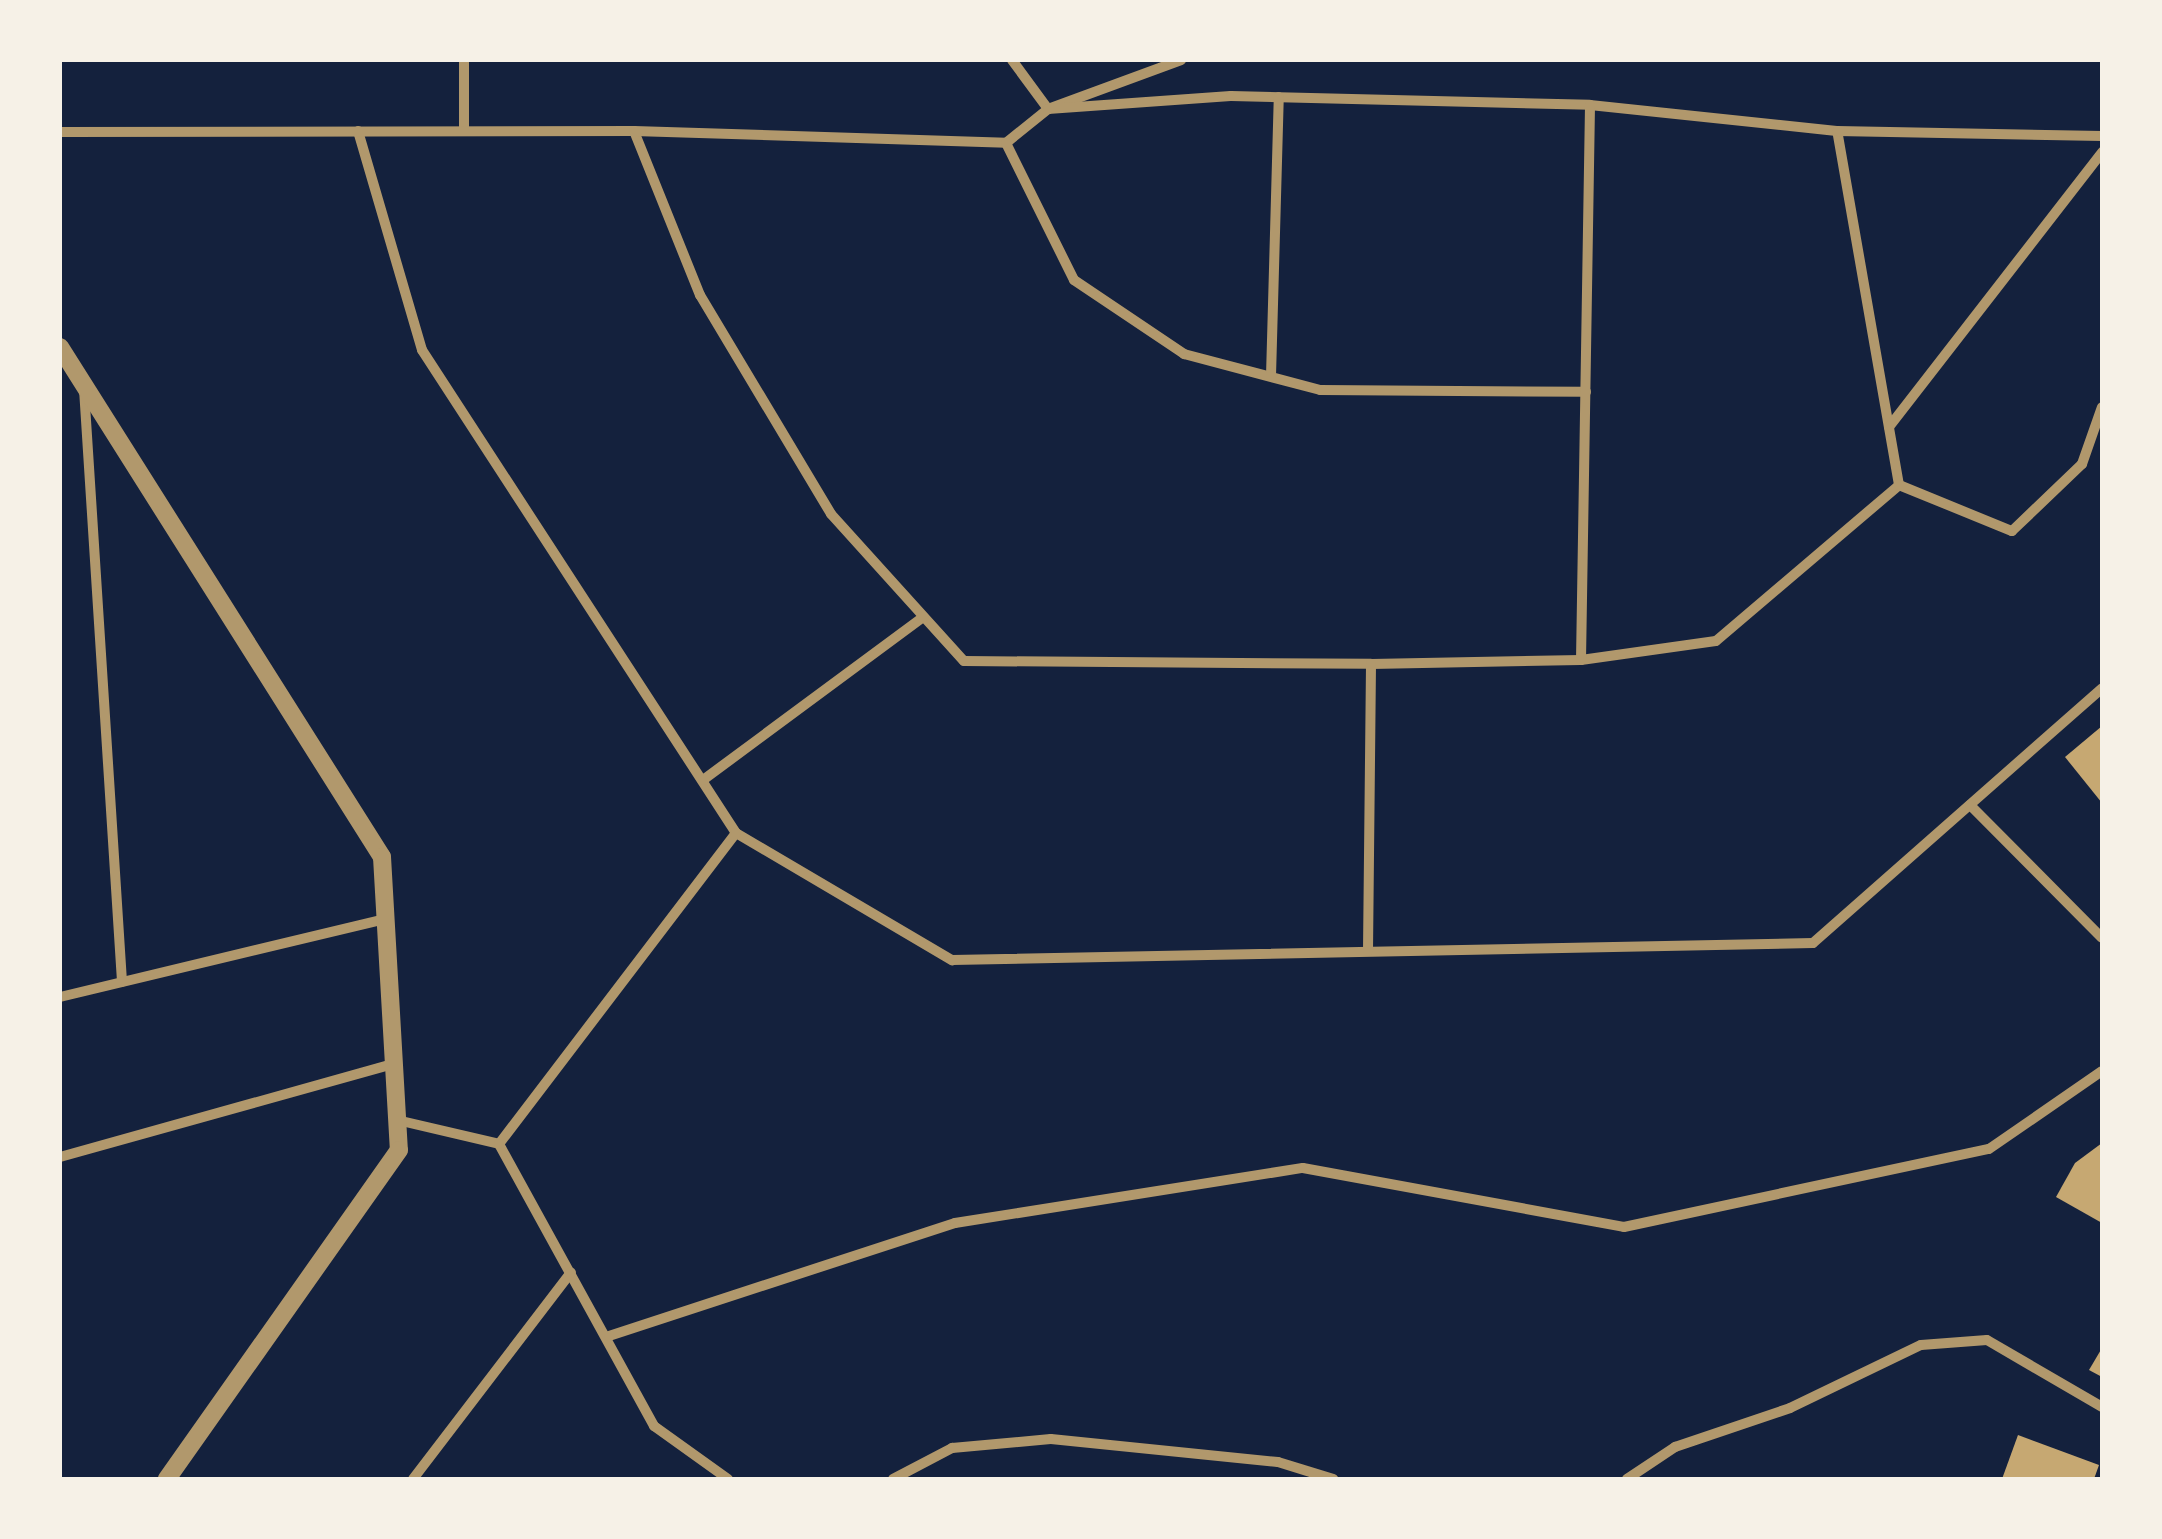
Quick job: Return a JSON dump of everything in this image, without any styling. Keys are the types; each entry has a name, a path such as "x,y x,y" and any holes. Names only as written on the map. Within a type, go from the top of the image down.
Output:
{"street":[{"path":"464,60 464,131"},
{"path":"1012,60 1048,110"},
{"path":"60,132 634,131 1006,143 1048,110 1182,60"},
{"path":"1048,110 1278,97 1590,104 1837,131 2102,136"},
{"path":"1271,376 1278,97"},
{"path":"1581,660 1590,104"},
{"path":"634,131 720,328 831,514 964,660 1371,664 1581,660 1716,641 1899,485"},
{"path":"1837,131 1899,485"},
{"path":"358,132 422,350 736,833 952,960 1814,942 2102,688"},
{"path":"1006,143 1074,280 1184,354 1320,390 1586,392"},
{"path":"1889,427 2102,152"},
{"path":"60,347 382,857 399,1150 167,1479"},
{"path":"84,384 122,982"},
{"path":"1899,485 1954,515 2012,531 2082,464 2102,407"},
{"path":"702,780 924,617"},
{"path":"1368,952 1371,664"},
{"path":"1970,805 2102,938"},
{"path":"499,1144 736,833"},
{"path":"60,997 385,919"},
{"path":"60,1156 394,1064"},
{"path":"609,1336 955,1224 1303,1168 1624,1226 1989,1149 2102,1072"},
{"path":"397,1120 499,1144 609,1336 654,1426 728,1479"},
{"path":"413,1479 571,1272"},
{"path":"1626,1479 1675,1447 1790,1408 1921,1345 1987,1340 2102,1408"},
{"path":"893,1479 952,1448 1051,1439 1278,1462 1333,1479"}],"building":[{"path":"2102,726 2102,803 2065,757"},
{"path":"2102,1143 2102,1223 2056,1197 2075,1163"},
{"path":"2102,1348 2102,1377 2089,1370"},
{"path":"2018,1435 2099,1465 2094,1479 2002,1479"}]}
